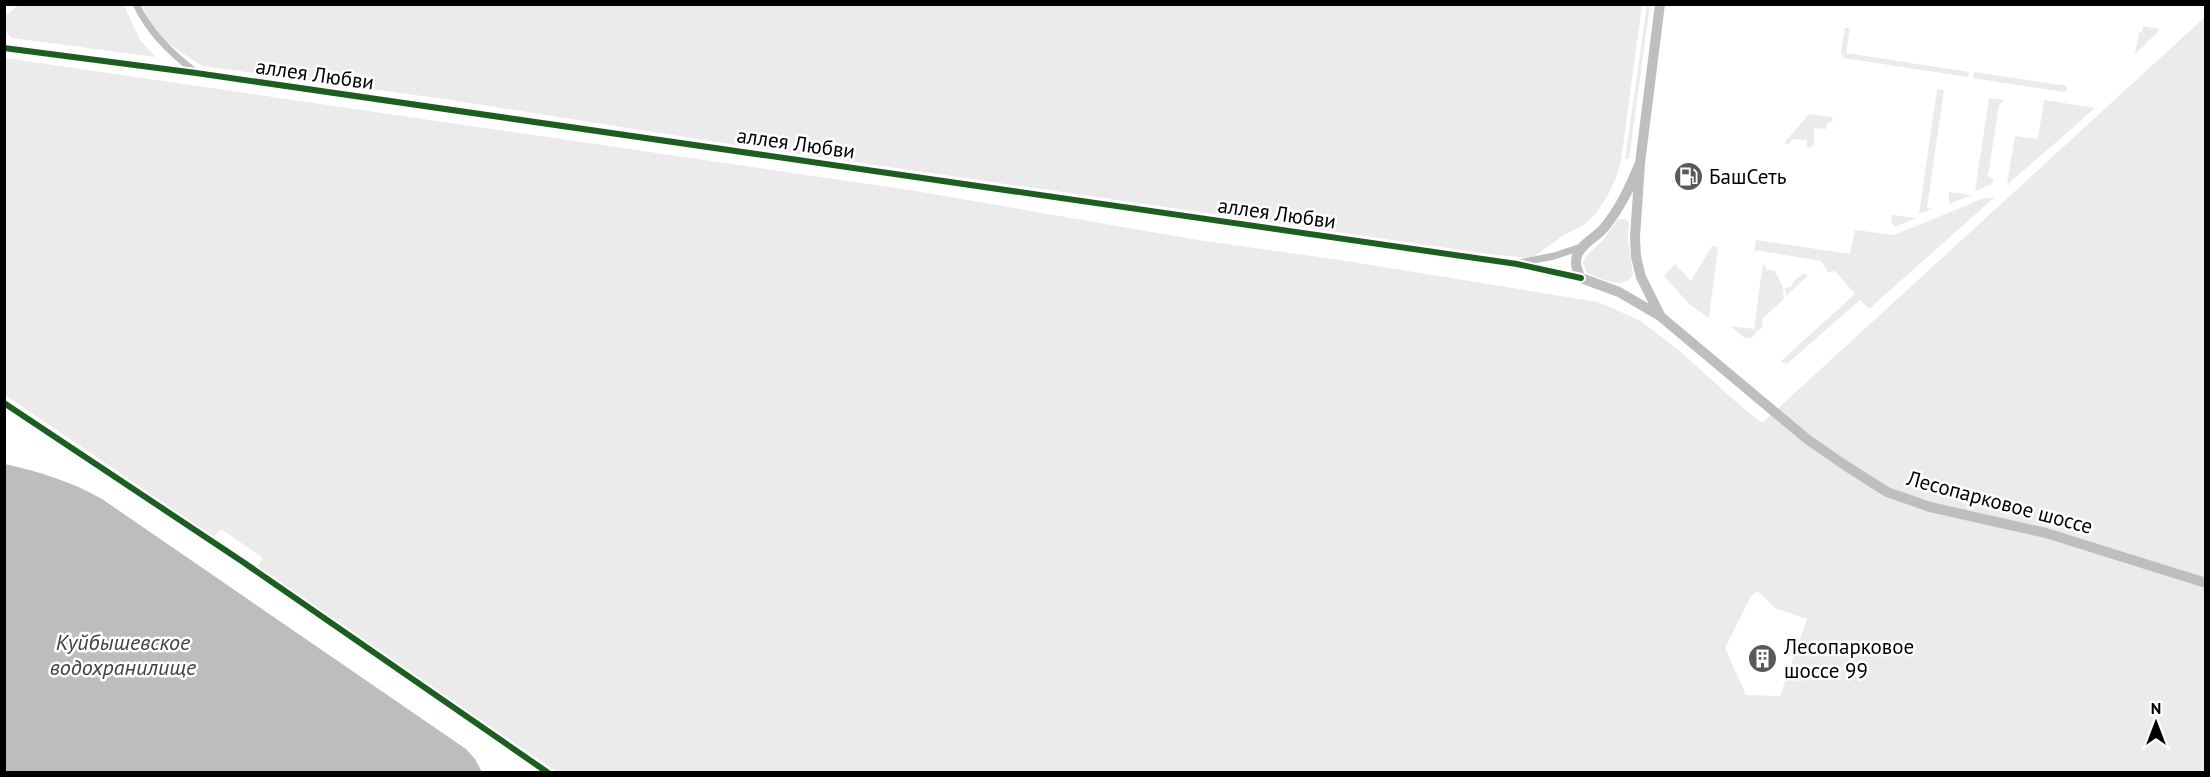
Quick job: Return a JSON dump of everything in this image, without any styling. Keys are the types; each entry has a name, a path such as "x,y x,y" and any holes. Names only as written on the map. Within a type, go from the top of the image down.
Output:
{"main road":[{"path":"1581,278 1576,267 1577,255 1614,214 1627,194 1640,163 1660,4"},
{"name":"Лесопарковое шоссе","path":"1640,163 1636,257 1641,277 1660,316"},
{"path":"1614,214 1619,212 1631,214 1636,223"},
{"path":"1619,292 1633,290 1637,287 1641,277"},
{"name":"Лесопарковое шоссе","path":"1581,278 1619,292 1660,316 1807,440 1887,492 1930,507 2046,532 2205,583"}],"street":[{"path":"136,4 151,31 162,44 196,73"},
{"name":"аллея Любви","path":"4,48 196,73 1517,264 1581,278"},
{"name":"аллея Любви","path":"1517,264 1554,256 1584,245"},
{"path":"4,404 243,562 547,772"}],"shaded area":[{"path":"19,5 124,5 140,40 156,57 12,38 5,31 5,16"},
{"path":"142,5 1642,5 1621,161 1617,175 1597,212 1584,225 1564,235 1532,258 1495,255 704,140 444,99 202,66 166,42 153,27"},
{"path":"1647,5 1650,5 1629,159 1625,159"},
{"path":"2205,17 2205,772 557,772 257,567 263,558 221,529 214,537 5,395 5,58 910,190 1198,240 1340,260 1598,302 1641,321 1682,353 1762,423","holes":["1758,591 1775,608 1807,619 1780,696 1746,695 1725,648 1751,596"]},
{"path":"2143,26 2159,29 2135,54 2139,32 2142,32"},
{"path":"1845,28 1850,28 1846,53 1969,72 1968,77 1843,58 1841,52"},
{"path":"1974,72 2067,86 2067,90 2064,92 1973,78"},
{"path":"1937,89 1944,90 1927,208 1933,209 1919,214"},
{"path":"1989,98 2004,100 1999,105 1988,176 1994,180 1992,184 1975,191"},
{"path":"2044,100 2095,108 2007,185 2015,136 2038,139"},
{"path":"1809,114 1832,117 1833,121 1827,123 1826,129 1814,128 1814,144 1810,148 1807,147 1807,140 1792,139 1789,144 1784,143"},
{"path":"1949,192 1972,195 1949,204"},
{"path":"1995,197 1869,309 1860,300 1788,363 1781,361 1855,294 1835,271 1828,272 1821,261 1754,250 1756,240 1850,254 1855,230 1894,235 1982,199"},
{"path":"1892,215 1917,218 1895,227 1891,222"},
{"path":"1618,219 1629,222 1628,239 1633,274 1624,282 1618,283 1587,273 1583,263 1586,256 1603,240"},
{"path":"1712,246 1718,247 1709,318 1690,305 1664,276 1675,264 1691,281"},
{"path":"1763,263 1767,270 1775,271 1783,288 1784,299 1762,319 1763,326 1751,338 1745,338 1730,326 1754,329"},
{"path":"1803,274 1809,275 1786,296 1785,288 1791,287 1794,281"}],"water":[{"name":"Куйбышевское водохранилище","path":"5,464 55,478 102,499 466,749 482,772 5,772"}],"cycle path":[{"path":"4,48 196,73 1517,264 1581,278"},
{"path":"4,403 243,562 547,772"}],"place":[{"name":"БашСеть","path":"1688,176"},
{"name":"Лесопарковое шоссе 99","path":"1763,658"}]}
